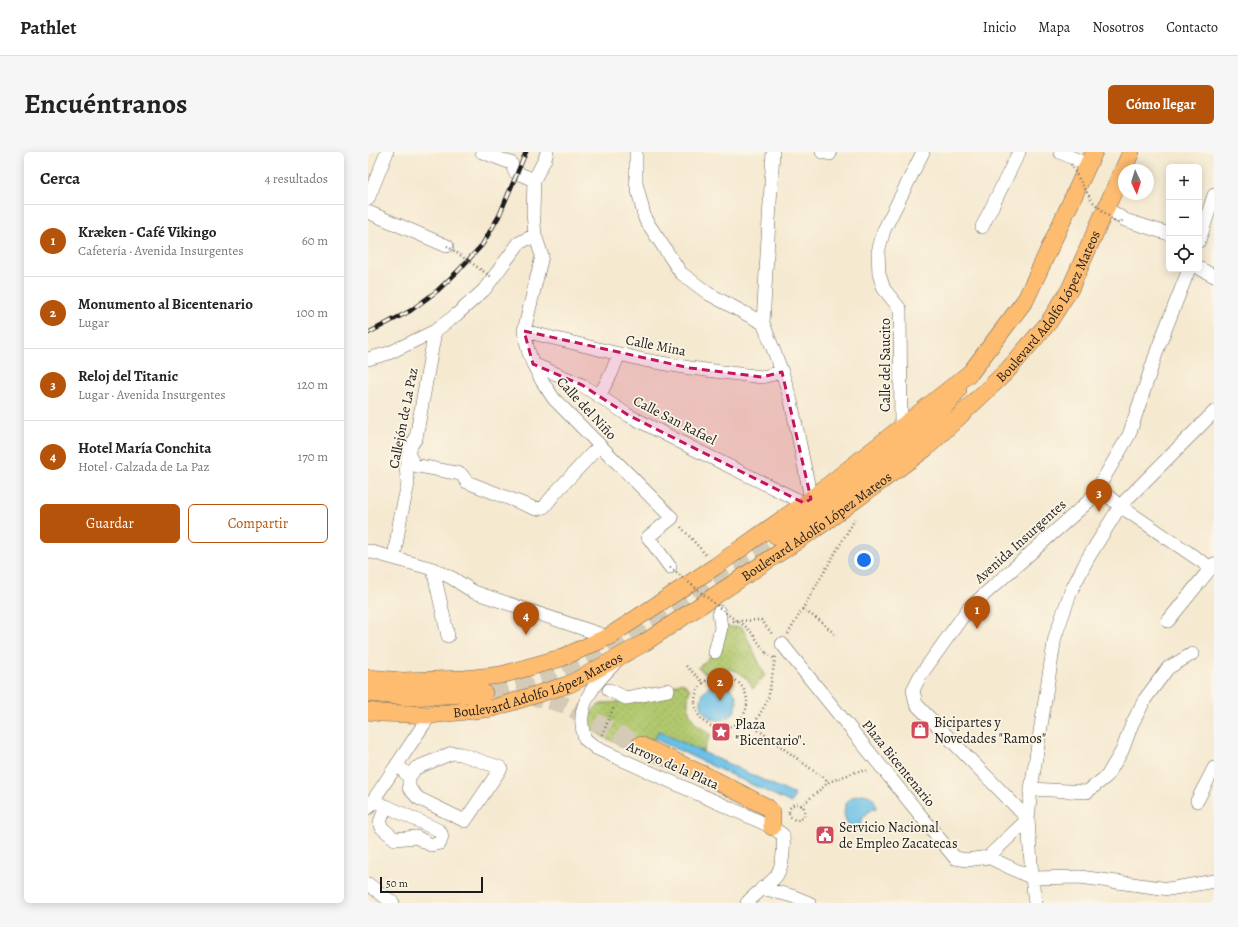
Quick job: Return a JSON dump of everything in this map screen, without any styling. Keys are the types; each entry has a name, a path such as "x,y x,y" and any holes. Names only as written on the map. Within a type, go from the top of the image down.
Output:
{"main road":[{"name":"Boulevard Adolfo López Mateos","path":"368,711 430,715 493,708 570,684 644,643 821,525 925,449 1007,371 1048,322 1070,289 1131,152"},
{"name":"Boulevard Adolfo López Mateos","path":"368,678 402,681 501,676 561,658 608,637 716,566 808,501 971,372 1026,299 1091,158"},
{"path":"767,544 908,442 935,419 953,398 971,372"},
{"path":"368,693 409,697 484,693"},
{"path":"640,745 767,806 772,812 772,827"}],"street":[{"path":"368,199 387,152"},
{"path":"482,152 512,157 515,172 534,180 547,152"},
{"path":"636,152 636,183 645,219 681,273 709,294 763,323"},
{"path":"773,152 763,323 782,372 791,401 808,501"},
{"path":"822,152 830,154 830,152"},
{"name":"Calle del Saucito","path":"901,427 900,309 884,289 879,274 878,252 884,230 923,152"},
{"path":"982,227 1019,152"},
{"path":"1060,152 1091,158"},
{"name":"Calle del Niño","path":"534,180 533,213 535,235 542,256 524,331 533,364 554,399 672,518"},
{"path":"1201,236 1214,195"},
{"path":"1106,208 1125,220 1166,233"},
{"path":"368,212 446,246"},
{"path":"368,359 388,353 435,331 456,315 484,290 519,243 535,235"},
{"path":"1202,270 1214,276"},
{"name":"Avenida Insurgentes","path":"1028,819 916,704 913,690 920,676 968,609 1089,501 1098,488 1129,435 1158,348 1188,272"},
{"name":"Callejón de La Paz","path":"394,558 408,484 406,468 410,447 416,438 435,331"},
{"name":"Calle Mina","path":"524,331 644,360 690,368 762,377 782,372"},
{"path":"599,396 611,374 619,354"},
{"name":"Calle San Rafael","path":"533,364 582,386 628,415 649,426 808,501"},
{"path":"1035,903 1028,819 1031,789 1054,637 1074,584 1120,506 1214,412"},
{"path":"409,455 414,465 461,474 467,482 536,509 544,507 556,492 600,446"},
{"path":"1098,488 1120,506 1212,566 1168,621"},
{"path":"670,567 648,537 672,518"},
{"path":"368,551 433,569 452,578 474,592 608,637"},
{"path":"433,569 448,636"},
{"path":"715,652 720,628 720,617"},
{"name":"Plaza Bicentenario","path":"782,644 955,858 967,860 988,857"},
{"name":"Arroyo de la Plata","path":"624,654 600,679 590,693 583,710 581,723 585,740 596,748 772,827 783,835 782,861 777,876 762,888"},
{"path":"1031,789 1087,792 1107,776 1122,751 1132,724 1145,699 1168,668 1192,654"},
{"path":"609,690 626,698 668,690"},
{"path":"386,806 370,804 430,715"},
{"path":"397,764 409,777 409,788 418,798 465,821 501,768 461,754 452,753 416,768 409,777"},
{"path":"1197,801 1214,768"},
{"path":"1028,819 988,857 1032,878 1080,877 1169,890 1214,881"},
{"path":"368,884 393,903"},
{"path":"747,903 762,888 777,898 792,896 809,903"},
{"path":"368,890 385,903"}],"path":[{"path":"1071,164 1092,201 1114,221 1119,222 1125,220"},
{"path":"446,246 493,278"},
{"path":"720,617 761,620 782,644 856,517"},
{"path":"672,518 716,566"},
{"path":"670,567 731,617 745,626 752,633 766,654"},
{"path":"802,609 819,620 837,636"},
{"path":"753,726 768,700 775,659"},
{"path":"686,666 704,683"},
{"path":"723,677 734,680 740,684 747,698 747,706 742,718 731,726 723,728 714,727 706,723 696,708 698,691 704,683 711,679 723,677"},
{"path":"602,735 614,706"},
{"path":"742,718 829,782"},
{"path":"801,806 804,809 803,816 797,820 792,818 790,814 791,807 796,805 801,806 829,782 858,771 885,771"}],"highlighted area":[{"path":"524,331 690,368 762,377 782,372 811,499 804,503 628,415 582,385 533,364"}],"green space":[{"path":"725,627 742,627 765,675 753,689 744,676 738,672 719,669 704,673 698,668 709,658"},
{"path":"682,682 690,689 688,703 691,716 698,726 711,734 703,752 658,732 655,739 643,738 645,755 608,739 597,733 592,727 590,720 592,712 599,705 643,697"}],"water":[{"path":"723,684 732,689 736,695 736,709 732,715 723,720 715,720 706,715 702,709 701,698 706,689 712,685"},
{"path":"658,731 795,795 791,803 655,739"},
{"path":"863,794 869,795 873,798 876,808 866,814 862,820 860,832 848,823 844,811 849,800 855,796"}],"tunnel":[{"path":"492,693 557,672 606,649 675,606 767,544"},
{"path":"525,696 565,705 640,745"}],"railway":[{"path":"368,333 410,311 437,291 482,245 499,216 526,152"}],"place":[{"name":"Reloj del Titanic","path":"1099,512"},
{"name":"Kræken - Café Vikingo","path":"977,629"},
{"name":"Hotel María Conchita","path":"526,635"},
{"name":"Monumento al Bicentenario","path":"720,701"},
{"name":"Bicipartes y Novedades \"Ramos\"","path":"920,730"},
{"name":"Plaza \"Bicentario\".","path":"721,732"},
{"name":"Servicio Nacional de Empleo Zacatecas","path":"825,835"}]}
